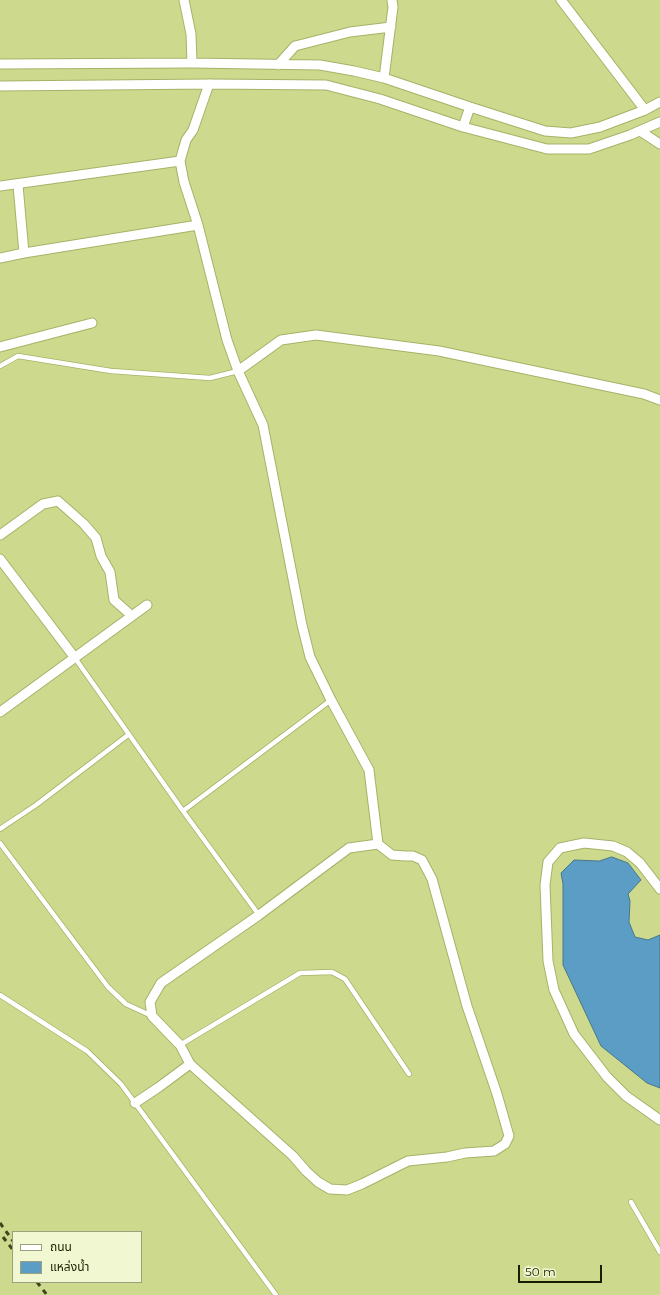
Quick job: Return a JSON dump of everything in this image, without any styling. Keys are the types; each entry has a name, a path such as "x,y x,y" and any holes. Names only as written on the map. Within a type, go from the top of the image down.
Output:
{"street":[{"path":"184,0 192,34 192,63"},
{"path":"384,78 391,27 393,7 392,0"},
{"path":"561,0 646,110"},
{"path":"278,65 295,46 350,32 391,27"},
{"path":"0,64 192,63 320,65 384,78 470,108 545,131 571,133 600,127 646,110 660,102"},
{"path":"210,84 193,130 186,140 180,161 184,182 198,224 227,340 238,371 263,425 302,625 310,657 331,700 369,770 378,844 392,855 413,856 422,860 432,879 467,1006 490,1071 509,1136 505,1144 494,1151 465,1153 447,1157 408,1161 347,1190 330,1189 318,1182 306,1172 293,1156 190,1064 180,1045 152,1016 150,1002 161,983 259,915 349,848 378,844"},
{"path":"0,86 210,84 326,85 380,99 464,127 547,149 589,149 640,131 660,122"},
{"path":"464,127 470,108"},
{"path":"640,131 660,144"},
{"path":"0,186 18,185 180,161"},
{"path":"18,185 24,253"},
{"path":"0,258 198,224"},
{"path":"0,347 92,322"},
{"path":"238,371 281,340 316,335 439,351 644,394 660,400"},
{"path":"0,535 43,504 58,501 84,524 96,538 101,556 110,572 114,600 132,616"},
{"path":"0,559 75,658"},
{"path":"0,712 147,605"},
{"path":"660,889 640,863 627,852 613,846 584,843 560,848 548,862 545,885 548,961 554,990 574,1034 607,1077 626,1096 660,1120"},
{"path":"134,1103 190,1064"}],"lane":[{"path":"0,366 18,356 111,371 210,378 238,371"},
{"path":"75,658 182,811 259,915"},
{"path":"182,811 331,700"},
{"path":"0,829 36,805 128,734"},
{"path":"0,843 108,987 126,1004 152,1016"},
{"path":"180,1045 300,974 332,972 345,978 409,1074"},
{"path":"0,995 87,1051 121,1084 276,1295"},
{"path":"631,1202 660,1252"}],"water":[{"path":"612,857 628,863 641,880 628,894 630,901 629,922 635,937 648,940 660,935 660,1088 647,1083 601,1046 563,965 563,884 561,873 574,860 599,861"}],"railway":[{"path":"0,1223 12,1240"},
{"path":"3,1237 12,1249"},
{"path":"38,1283 47,1295"}]}
